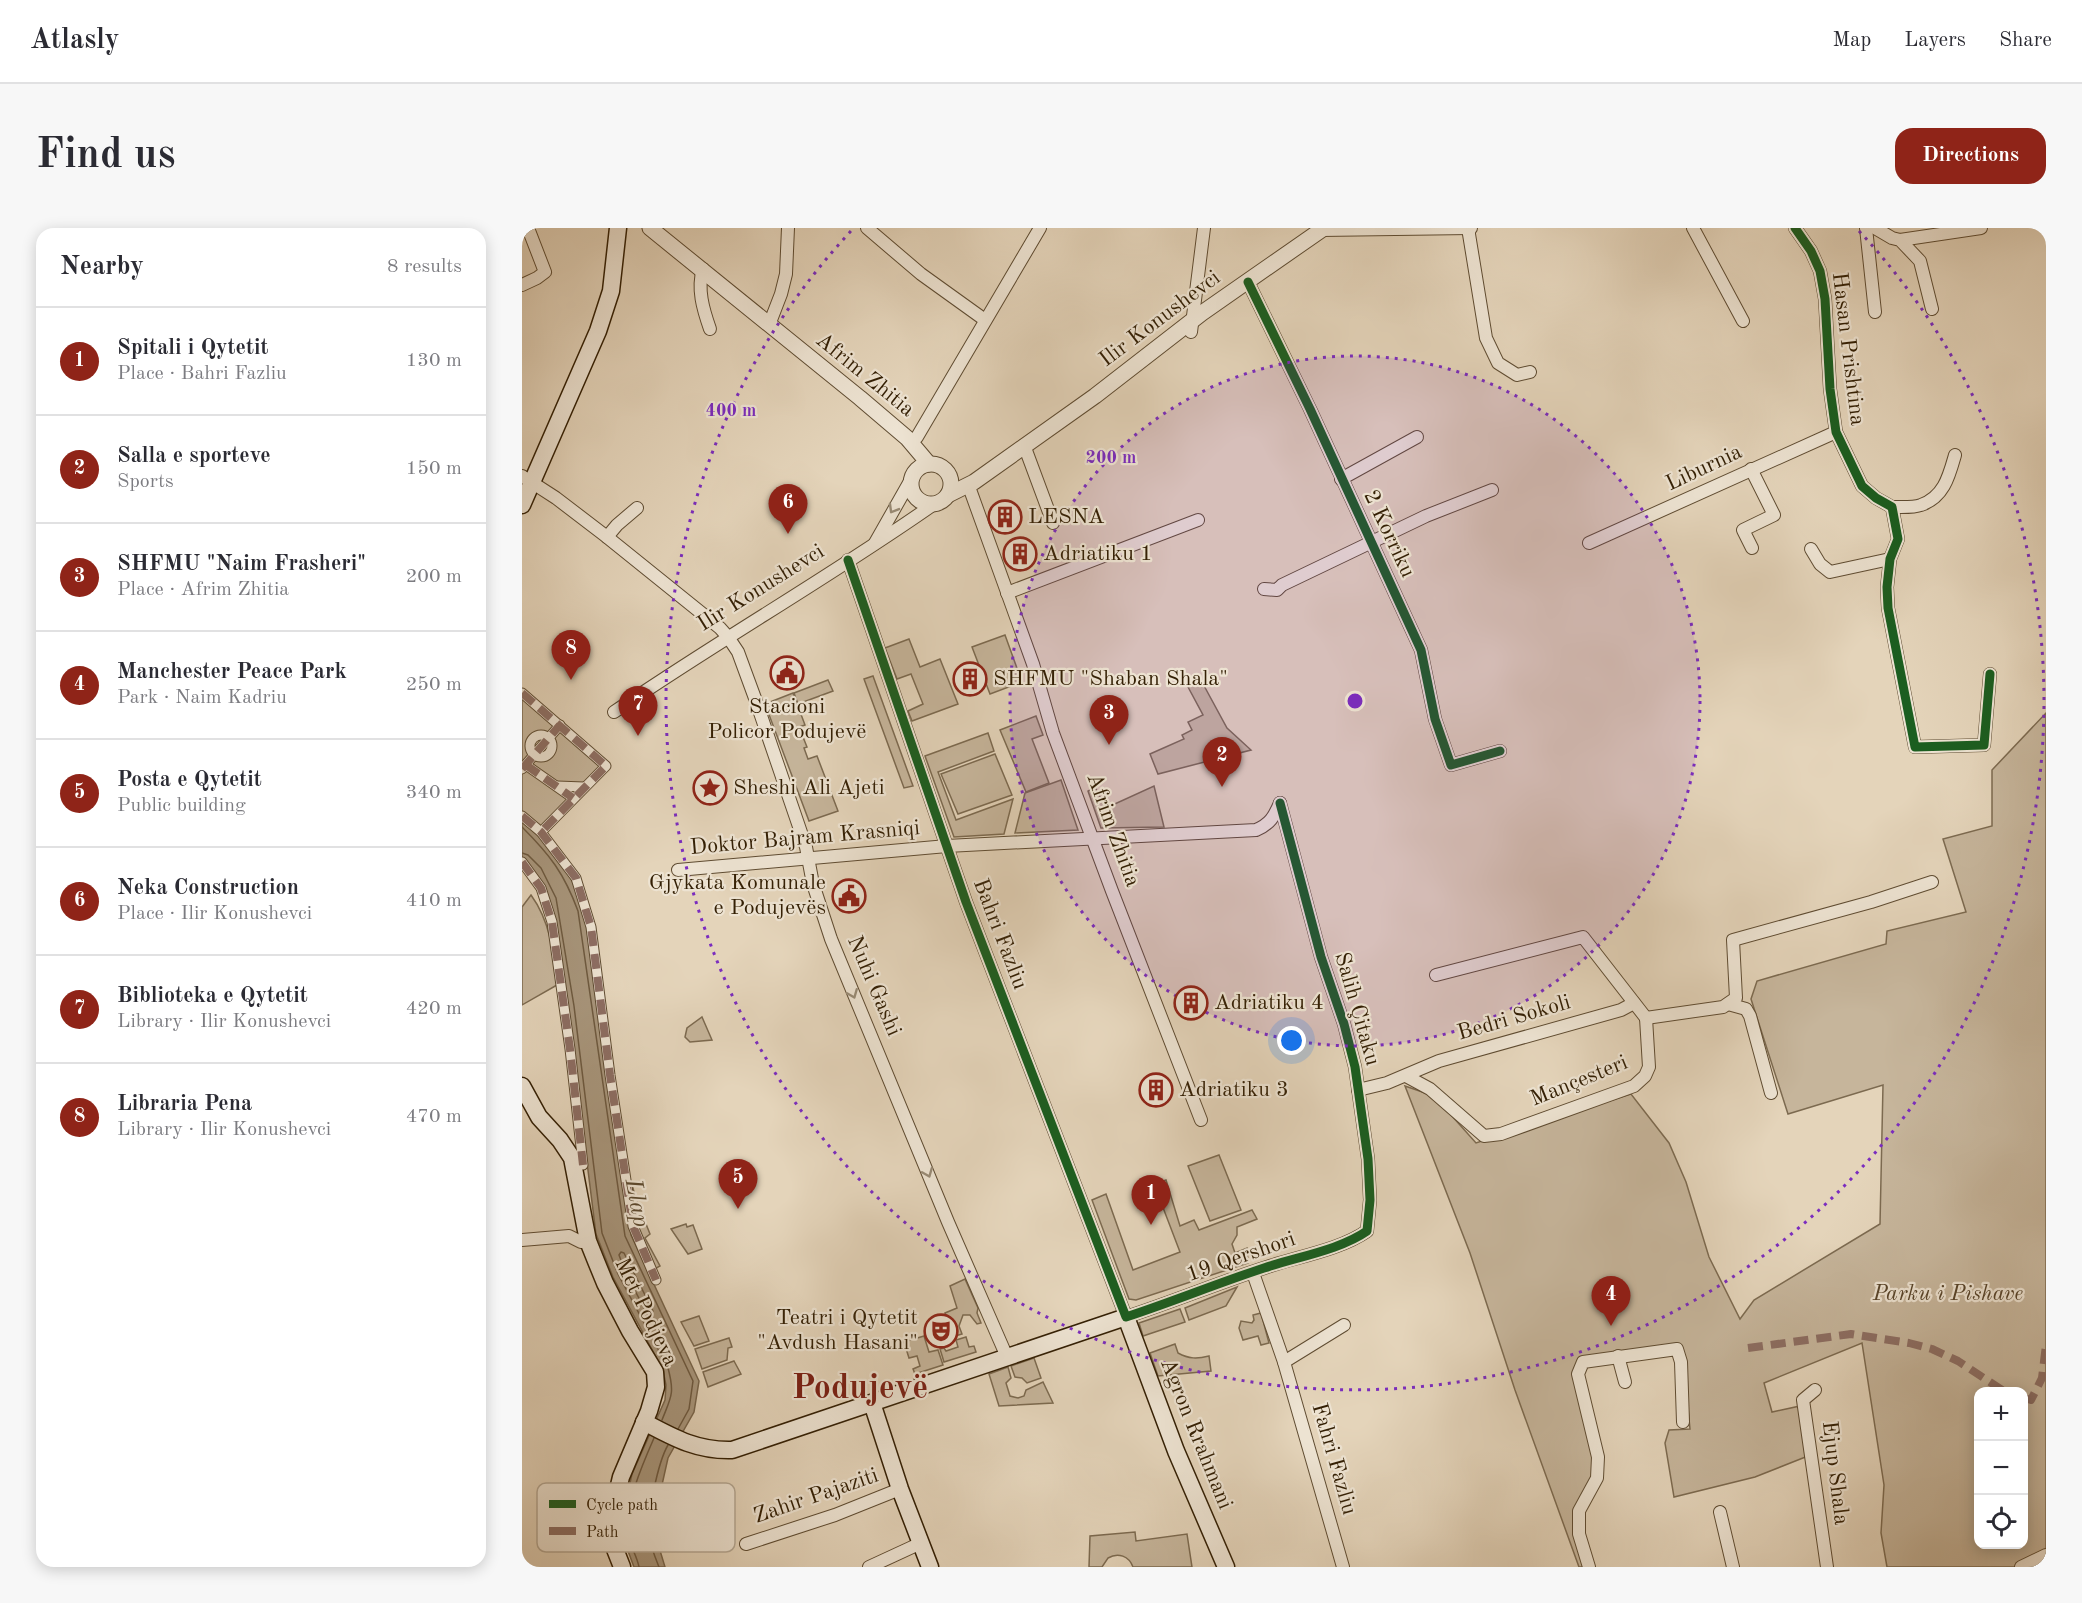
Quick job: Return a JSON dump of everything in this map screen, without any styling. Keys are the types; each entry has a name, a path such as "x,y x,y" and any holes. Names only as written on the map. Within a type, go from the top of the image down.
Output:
{"main road":[{"path":"522,505 527,478 598,331 612,291 618,228"},
{"name":"Met Podjeva","path":"522,1086 539,1117 560,1140 572,1158 588,1241 605,1283 655,1372 656,1387 649,1425 620,1483"},
{"name":"19 Qershori","path":"649,1425 680,1440 705,1448 732,1450 1126,1317"},
{"name":"Agron Rrahmani","path":"1126,1317 1176,1451 1226,1567"},
{"name":"Zahir Pajaziti","path":"872,1402 900,1490 930,1567"},
{"name":"Met Podjeva","path":"616,1552 622,1567"}],"street":[{"path":"522,285 544,272 528,228"},
{"name":"Afrim Zhitia","path":"650,228 768,326 860,398 910,442 929,464"},
{"path":"768,326 781,294 786,274 788,228"},
{"path":"910,442 916,437 1040,228"},
{"path":"1192,321 1204,228"},
{"path":"1322,229 1470,228 1486,338 1498,363 1517,375 1530,372"},
{"path":"1693,228 1743,321"},
{"name":"Hasan Prishtina","path":"1795,228 1811,251 1820,271 1825,299 1830,389 1836,432 1862,486 1876,498 1892,507"},
{"path":"1866,228 1875,312"},
{"path":"1875,228 1900,240 1981,228"},
{"name":"Ilir Konushevci","path":"968,484 1112,384 1202,313 1322,229"},
{"path":"872,230 921,274 986,320"},
{"path":"1900,240 1920,261 1932,309"},
{"path":"702,269 701,297 710,329"},
{"name":"2 Korriku","path":"1248,282 1373,543 1421,651 1435,719 1451,765 1500,751"},
{"name":"Liburnia","path":"1589,543 1836,432"},
{"path":"1341,479 1417,436"},
{"path":"1024,445 1053,523"},
{"path":"1955,455 1948,480 1940,494 1920,506 1892,507 1898,539 1890,559 1887,586 1888,608 1915,747 1984,746 1990,674"},
{"path":"875,543 919,468 936,464 968,484"},
{"path":"1751,469 1774,515 1743,530 1752,548"},
{"path":"946,471 951,483 948,495"},
{"path":"913,476 911,488 913,493 922,502 934,504 968,484"},
{"name":"Nuhi Gashi","path":"527,478 607,537 728,636 738,652 804,842 813,884 835,950 1006,1357"},
{"name":"Afrim Zhitia","path":"968,484 1033,664 1053,733 1201,1120"},
{"path":"1373,543 1426,516 1492,490"},
{"name":"Ilir Konushevci","path":"614,712 934,504"},
{"path":"607,537 637,508"},
{"path":"1007,593 1198,520"},
{"name":"2 Korriku","path":"1264,589 1277,590 1282,585 1373,543"},
{"path":"1810,549 1820,564 1830,572 1890,559"},
{"name":"Bahri Fazliu","path":"848,560 966,902 1126,1317"},
{"path":"522,693 606,766 541,832"},
{"path":"560,725 524,767 573,798"},
{"path":"555,786 584,787"},
{"name":"Doktor Bajram Krasniqi","path":"678,870 947,846 1256,830 1266,826 1274,818 1280,803"},
{"name":"Salih Çitaku","path":"1280,803 1355,1067 1369,1180 1367,1231"},
{"path":"522,816 541,832 576,878 591,927 633,1226 656,1280"},
{"path":"522,862 541,888 552,922 583,1165"},
{"path":"1436,975 1583,937 1646,1018 1723,1007 1736,998 1733,940 1871,902 1932,882"},
{"name":"Bedri Sokoli","path":"1406,1076 1439,1061 1621,1010 1634,1003"},
{"path":"1728,1004 1746,1009 1750,1016 1771,1093"},
{"name":"Mançesteri","path":"1406,1076 1430,1089 1484,1136 1501,1134 1634,1086 1645,1076 1649,1067 1646,1018"},
{"name":"Salih Çitaku","path":"1358,1090 1406,1076"},
{"name":"19 Qershori","path":"1126,1317 1343,1243 1367,1231"},
{"path":"522,1240 569,1236 581,1242 588,1241"},
{"name":"Fahri Fazliu","path":"1253,1273 1284,1362 1343,1567"},
{"path":"1284,1362 1344,1325"},
{"path":"1589,1567 1579,1534 1579,1511 1597,1478 1598,1457 1578,1374 1583,1362 1677,1349 1681,1362 1683,1422"},
{"path":"1618,1356 1625,1382"},
{"name":"Ejup Shala","path":"1815,1390 1803,1400 1827,1567"},
{"name":"Zahir Pajaziti","path":"746,1544 835,1515 900,1490"},
{"path":"1720,1512 1733,1567"},
{"path":"869,1567 921,1543"},
{"path":"2021,1567 2046,1555"}],"green space":[{"path":"1005,635 1022,682 990,694 972,647"},
{"path":"909,639 920,667 940,659 958,704 912,721 908,711 923,704 911,674 897,679 885,648"},
{"path":"873,676 913,786 904,788 864,679"},
{"path":"828,680 833,691 798,704 794,693"},
{"path":"1202,682 1227,728 1251,750 1158,774 1150,754 1184,739 1182,735 1192,730 1188,722 1203,715 1188,687"},
{"path":"522,693 606,766 584,787 557,786 570,801 541,832 522,816","holes":["540,735 549,738 552,746 550,754 540,758 532,754 529,747 531,741"]},
{"path":"793,693 805,725 799,727 807,747 804,748 808,759 817,756 838,811 809,821 765,704"},
{"name":"Parku i Pishave","path":"2046,713 2046,1567 1887,1567 1881,1533 1884,1485 1862,1343 1764,1383 1772,1412 1800,1406 1808,1456 1755,1477 1674,1497 1665,1443 1669,1430 1690,1429 1682,1347 1581,1359 1595,1458 1594,1472 1576,1508 1585,1567 1579,1567 1515,1390 1470,1253 1405,1086 1434,1096 1476,1143 1631,1094 1669,1143 1686,1182 1709,1257 1740,1319 1754,1300 1880,1224 1883,1085 1788,1114 1751,999 1757,981 1886,944 1887,931 1966,912 1943,839 1992,826 1992,770"},
{"path":"1036,716 1043,735 1032,739 1049,783 1026,792 1000,730"},
{"path":"988,733 994,751 938,772 956,820 1013,799 1004,834 954,837 925,756"},
{"path":"995,754 1012,795 958,814 941,774"},
{"path":"1061,780 1078,830 1015,833 1025,793"},
{"path":"1154,786 1164,827 1101,828 1088,791 1095,787 1106,808"},
{"path":"531,895 547,926 557,985 522,1005 522,907"},
{"path":"702,1017 712,1040 690,1042 685,1037 687,1028"},
{"path":"1219,1155 1241,1210 1210,1221 1188,1166"},
{"path":"628,1180 631,1181 650,1234 645,1238 660,1266 653,1270 637,1234"},
{"path":"1166,1180 1180,1226 1194,1220 1199,1230 1252,1210 1257,1219 1237,1227 1237,1235 1232,1244 1235,1253 1247,1248 1248,1263 1136,1300 1129,1299 1092,1200 1106,1194 1133,1270 1180,1252 1154,1184"},
{"path":"686,1224 687,1227 693,1225 702,1249 688,1254 671,1229"},
{"path":"965,1279 978,1308 977,1313 981,1323 977,1324 970,1315 963,1315 959,1326 962,1334 955,1336 945,1313 957,1308 950,1286"},
{"path":"1237,1287 1226,1306 1189,1320 1185,1308"},
{"path":"1180,1309 1185,1322 1143,1336 1139,1323"},
{"path":"1261,1313 1269,1343 1261,1345 1258,1336 1243,1340 1239,1328 1241,1321 1252,1323 1253,1315"},
{"path":"699,1316 709,1341 694,1346 681,1322"},
{"path":"924,1336 929,1352 938,1350 943,1365 915,1374 913,1369 920,1366 917,1356 909,1358 904,1342"},
{"path":"966,1337 969,1347 974,1346 976,1352 944,1362 940,1349 944,1348 946,1351 958,1347 956,1340"},
{"path":"729,1338 732,1347 728,1348 727,1360 702,1369 695,1349"},
{"path":"1175,1344 1178,1353 1186,1356 1197,1358 1209,1356 1211,1371 1158,1376 1150,1353"},
{"path":"1034,1358 1041,1378 1027,1383 1022,1378 1015,1377 1011,1366"},
{"path":"734,1361 741,1374 708,1387 703,1372"},
{"path":"1008,1367 1011,1378 1006,1383 1010,1396 1018,1398 1024,1396 1026,1390 1043,1382 1053,1403 999,1406 989,1374"},
{"path":"1135,1532 1136,1541 1187,1534 1192,1567 1133,1567 1129,1560 1119,1555 1108,1558 1102,1567 1089,1567 1090,1536"}],"water":[{"path":"522,820 552,848 567,872 584,909 631,1235 699,1381 694,1412 668,1458 662,1483 630,1483 665,1400 666,1385 663,1370 613,1277 596,1234 559,939 554,915 543,885 522,857"},
{"path":"628,1552 660,1552 665,1567 634,1567"}],"marked path":[{"path":"522,693 606,766 541,832"},
{"path":"522,769 560,725"},
{"path":"526,765 573,798"},
{"path":"522,816 541,832 576,878 591,927 633,1226 656,1280"},
{"path":"522,862 541,888 552,922 583,1165"},
{"path":"1748,1348 1851,1334 1909,1343 1932,1349 1958,1361 1997,1387"},
{"path":"2028,1399 2031,1400 2042,1378 2046,1345"}],"cycle path":[{"path":"1795,228 1811,251 1820,271 1825,299 1830,389 1836,432 1862,486 1876,498 1892,507 1898,539 1890,559 1887,587 1888,608 1915,747 1984,745 1990,674"},
{"path":"1248,282 1310,409 1421,650 1435,719 1451,765 1500,751"},
{"path":"848,560 966,902 1126,1317 1264,1268 1331,1248 1367,1231 1370,1200 1368,1159 1355,1067 1344,1024 1321,957 1280,803"}],"place":[{"name":"LESNA","path":"1005,517"},
{"name":"Neka Construction","path":"788,534"},
{"name":"Adriatiku 1","path":"1020,554"},
{"name":"Stacioni Policor Podujevë","path":"787,673"},
{"name":"SHFMU \"Shaban Shala\"","path":"970,679"},
{"name":"Libraria Pena","path":"571,680"},
{"name":"Biblioteka e Qytetit","path":"638,736"},
{"name":"SHFMU \"Naim Frasheri\"","path":"1109,745"},
{"name":"Salla e sporteve","path":"1222,787"},
{"name":"Sheshi Ali Ajeti","path":"710,788"},
{"name":"Gjykata Komunale e Podujevës","path":"849,896"},
{"name":"Adriatiku 4","path":"1191,1003"},
{"name":"Adriatiku 3","path":"1156,1090"},
{"name":"Posta e Qytetit","path":"738,1209"},
{"name":"Spitali i Qytetit","path":"1151,1225"},
{"name":"Manchester Peace Park","path":"1611,1326"},
{"name":"Teatri i Qytetit \"Avdush Hasani\"","path":"941,1331"}],"district":[{"name":"Podujevë","path":"860,1389"}],"water label":[{"name":"Llap","path":"636,1203"}]}
